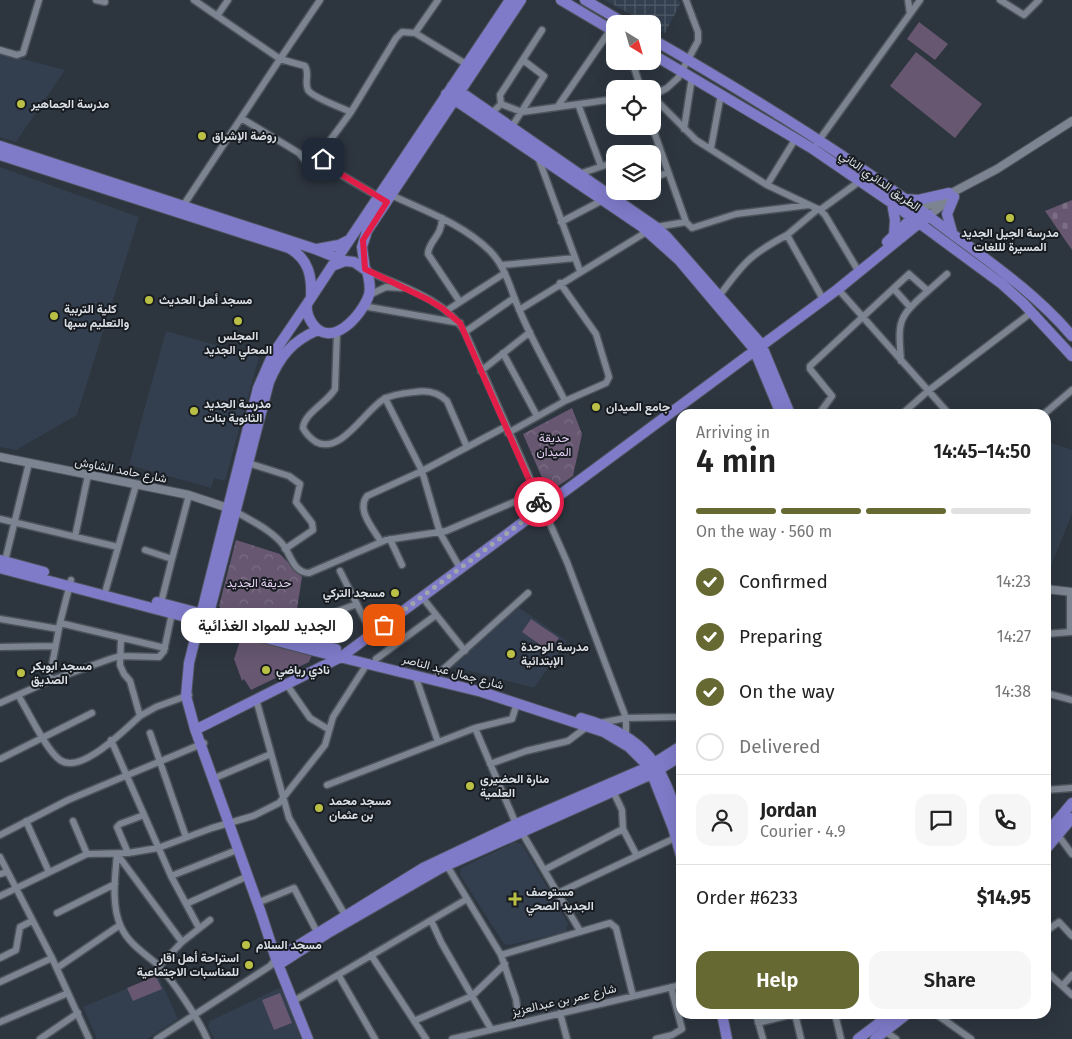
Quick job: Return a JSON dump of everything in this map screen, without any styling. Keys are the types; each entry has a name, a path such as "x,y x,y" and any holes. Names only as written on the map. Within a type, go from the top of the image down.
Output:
{"main road":[{"path":"453,92 466,64 510,0"},
{"path":"231,509 248,463 274,369 289,346 304,336 318,330 337,332 347,327 362,306 369,295 363,240 385,198 453,92 521,0"},
{"path":"561,0 606,27"},
{"path":"585,0 611,15"},
{"name":"الطريق الدائري الثاني","path":"661,44 820,139 925,212 1020,285 1072,336"},
{"name":"الطريق الدائري الثاني","path":"661,59 796,138 892,203 1002,284 1032,312 1072,356"},
{"path":"453,92 491,114 606,192"},
{"path":"453,92 537,156 606,193"},
{"path":"0,146 315,249 338,261 354,262 366,270"},
{"path":"0,155 290,248 303,260 311,274 310,319 318,330"},
{"path":"906,199 918,200 951,195 947,214 952,233"},
{"path":"313,1039 297,999 278,962 262,901 230,823 202,744 188,695 187,671 204,620 262,377 278,346 338,261 350,240 385,198"},
{"path":"617,200 652,229 720,295 757,346 788,409"},
{"path":"892,203 897,237"},
{"path":"199,728 344,655 757,346 838,289 880,254 925,212"},
{"path":"652,229 757,346 779,409"},
{"path":"897,237 917,233 935,236"},
{"path":"315,249 339,245 350,240"},
{"name":"شارع جمال عبد الناصر","path":"2,563 172,613 372,662 517,703 625,740"},
{"name":"شارع جمال عبد الناصر","path":"70,583 106,589 161,603 204,620 315,651 344,655"},
{"path":"315,651 318,660 316,669"},
{"name":"شارع جمال عبد الناصر","path":"372,662 438,674 600,723 647,753 676,826"},
{"path":"188,695 199,728 202,744 217,777 237,850 308,1039"},
{"path":"519,827 613,791 654,768 676,750"},
{"path":"278,962 317,932 408,876 445,862 519,827 676,758"},
{"path":"1051,828 1072,803"},
{"path":"1051,843 1072,818"},
{"path":"278,962 445,862"},
{"path":"716,1019 720,1039"},
{"path":"723,1019 727,1039"},
{"path":"875,1039 888,1019"},
{"path":"858,1039 898,1019"}],"street":[{"path":"0,50 17,55 23,53 39,0"},
{"path":"96,0 104,2"},
{"path":"194,0 280,59 305,66 308,72 307,85 311,93 351,112"},
{"path":"217,16 228,0"},
{"path":"183,206 320,0"},
{"path":"415,33 438,0"},
{"path":"661,91 667,88 682,72 699,36 686,0"},
{"path":"908,0 910,14"},
{"path":"813,149 920,0"},
{"path":"1000,0 1024,15 1039,0"},
{"path":"466,64 415,33 406,30 396,38 351,112 323,150 323,159 334,170 385,198 442,218 482,244 502,265 519,310 566,401"},
{"path":"501,104 500,95 542,30"},
{"path":"558,106 606,41"},
{"path":"511,128 544,76 523,60"},
{"path":"684,129 692,77"},
{"path":"710,148 721,94"},
{"path":"501,104 522,112 606,100"},
{"path":"491,114 501,104"},
{"path":"578,104 601,166"},
{"path":"661,105 684,129 710,148 768,185 810,204 825,215 859,272"},
{"path":"241,118 299,153 313,170 323,172 334,170"},
{"path":"925,212 1072,121"},
{"path":"768,185 796,138"},
{"path":"661,154 686,222 692,228 736,214 810,204"},
{"path":"537,156 580,271"},
{"path":"580,174 606,165"},
{"path":"661,175 667,173"},
{"path":"720,295 740,267 750,258 787,235 860,181"},
{"path":"561,222 606,199"},
{"path":"442,218 441,231 428,248 428,254 460,302"},
{"path":"519,310 560,283 652,229 686,222"},
{"path":"787,235 823,299"},
{"path":"502,265 574,258"},
{"path":"366,270 406,288 446,311 460,323 465,332 508,434 567,562 626,718 625,740"},
{"path":"446,311 505,272"},
{"path":"823,409 832,396 810,366 909,274 928,292"},
{"path":"901,361 900,324 910,307 947,274"},
{"path":"508,434 566,401 606,383 609,377 596,334 560,283"},
{"path":"369,295 386,287 406,288"},
{"path":"838,289 944,409"},
{"path":"894,289 910,307"},
{"path":"465,332 514,298"},
{"path":"362,306 460,323"},
{"path":"908,409 928,391 1032,312"},
{"path":"337,332 334,388 331,397 306,418 303,425 306,434 318,443 326,445 335,443 385,398 419,391 441,395 451,408 467,447"},
{"path":"481,371 530,332"},
{"path":"503,353 538,416"},
{"path":"1050,409 1072,390"},
{"path":"385,398 422,471 440,533 460,568"},
{"path":"381,542 362,508 362,502 374,492 422,471 506,427"},
{"name":"شارع حامد الشاوش","path":"0,457 189,495 231,509"},
{"path":"2,563 29,463"},
{"path":"248,463 289,476 300,484 296,502 312,523 313,530 285,549"},
{"path":"75,537 88,475"},
{"path":"106,589 136,485"},
{"path":"231,509 270,533 285,549 297,569 310,573 390,539 440,533 535,492"},
{"path":"161,603 189,495"},
{"path":"0,519 118,547"},
{"path":"390,539 402,565"},
{"path":"145,550 172,559"},
{"path":"340,571 372,634"},
{"path":"49,682 59,626 70,583"},
{"path":"1051,590 1071,592 1070,632 1051,634"},
{"path":"438,674 528,593"},
{"path":"422,597 465,651"},
{"path":"317,619 357,604"},
{"path":"0,703 49,682 120,656 159,657 165,648 172,613"},
{"path":"0,896 87,854 117,854 158,848 252,816 284,799 326,745 328,729 340,703 372,662 436,615"},
{"path":"0,619 59,626 165,648"},
{"path":"121,638 120,656 122,672 130,681 140,716"},
{"path":"0,648 55,646"},
{"path":"415,675 438,742"},
{"path":"286,685 310,718 328,729"},
{"path":"1051,694 1072,700"},
{"path":"18,695 44,739 60,760 73,764 96,753 140,716 156,707 188,695"},
{"path":"256,699 292,826 345,915"},
{"path":"327,786 475,728 512,719 517,703"},
{"path":"0,759 44,739 92,713"},
{"path":"600,723 626,718 676,717"},
{"path":"490,764 568,741 588,726"},
{"path":"475,728 519,827 580,931"},
{"path":"150,733 186,837"},
{"path":"111,740 171,876 199,928"},
{"path":"0,835 126,775 202,744"},
{"path":"217,777 271,754"},
{"path":"1051,790 1072,788"},
{"path":"613,791 622,810 623,829 637,856"},
{"path":"128,853 117,827 120,824 144,815"},
{"path":"26,821 49,872"},
{"path":"73,821 87,854"},
{"path":"544,870 623,829"},
{"path":"1058,835 1072,854"},
{"path":"558,893 676,836"},
{"path":"171,876 237,850"},
{"path":"117,854 115,884 120,925 131,943 158,966 193,1014 207,1039"},
{"path":"117,854 182,942"},
{"path":"0,857 57,968 89,1039"},
{"path":"445,862 501,955 516,999 520,1022"},
{"path":"0,874 7,872"},
{"path":"186,904 248,876"},
{"path":"57,913 115,884"},
{"path":"262,901 295,889 317,932"},
{"path":"297,999 467,899"},
{"path":"158,966 182,942 210,920"},
{"path":"431,920 441,942 491,1029"},
{"path":"0,958 16,950 20,927 32,921"},
{"path":"501,955 606,922 614,926 633,996"},
{"path":"1051,928 1059,922 1072,936"},
{"path":"57,968 120,925"},
{"path":"371,955 426,1039"},
{"path":"0,982 52,958"},
{"path":"157,1039 193,1014 278,962"},
{"path":"414,1021 472,996 505,964"},
{"path":"1051,975 1072,995"},
{"path":"1063,985 1072,975"},
{"path":"339,976 375,1039"},
{"name":"شارع عمر بن عبدالعزيز","path":"452,1039 676,986"},
{"path":"671,987 676,1006"},
{"path":"0,1022 68,993"},
{"path":"40,1039 78,1013"},
{"path":"560,1013 567,1039"},
{"path":"656,1039 672,1036 682,1029 679,1019"},
{"path":"757,1019 763,1039"},
{"path":"758,1022 772,1019"},
{"path":"796,1019 801,1039"},
{"path":"836,1019 841,1039"},
{"path":"943,1019 971,1039"},
{"path":"881,1029 896,1039"},
{"path":"171,1030 173,1039"}],"shaded area":[{"path":"605,0 677,0 681,2 665,33 661,31 661,15 632,15"},
{"name":"مدرسة الجماهير","path":"0,53 65,70 16,142 0,137"},
{"name":"كلية التربية والتعليم سبها","path":"0,167 139,217 77,415 16,450 0,447"},
{"name":"مدرسة الجديد الثانوية بنات","path":"166,331 259,357 225,481 214,478 211,488 129,465"},
{"path":"1051,443 1072,450 1072,514 1051,566"},
{"name":"مدرسة الوحدة الإبتدائية","path":"517,606 567,641 534,688 451,666"},
{"name":"مستوصف الجديد الصحي","path":"515,842 522,844 568,923 566,932 509,945 504,944 460,875 461,868"},
{"path":"158,975 178,1019 147,1039 97,1039 83,1007"},
{"path":"279,988 284,991 301,1039 214,1039 208,1026 210,1021"}],"green space":[{"path":"919,22 948,44 935,60 907,39"},
{"path":"916,52 982,104 955,138 890,86"},
{"path":"1072,200 1072,250 1045,211"},
{"name":"حديقة الميدان","path":"572,408 582,434 573,476 549,492 546,492 542,490 543,480 523,434"},
{"name":"حديقة الجديد","path":"236,540 280,554 302,577 294,628 221,609 219,606"},
{"path":"531,619 559,638 549,651 522,632"},
{"name":"نادي رياضي","path":"242,635 312,655 309,662 251,690 244,679 242,681 234,659"},
{"path":"156,976 162,989 133,1001 127,988"},
{"path":"280,993 292,1023 274,1030 262,1000"}],"way so far":[{"path":"384,625 541,508 539,502"}],"place":[{"name":"مدرسة الجماهير","path":"21,104"},
{"name":"روضة الإشراق","path":"202,136"},
{"name":"مدرسة الجيل الجديد المسيرة لللغات","path":"1010,218"},
{"name":"مسجد أهل الحديث","path":"149,300"},
{"name":"كلية التربية والتعليم سبها","path":"54,316"},
{"name":"المجلس المحلي الجديد","path":"238,321"},
{"name":"جامع الميدان","path":"596,407"},
{"name":"مدرسة الجديد الثانوية بنات","path":"194,411"},
{"name":"مسجد التركي","path":"395,593"},
{"name":"الجديد للمواد الغذائية","path":"384,625"},
{"name":"مدرسة الوحدة الإبتدائية","path":"511,654"},
{"name":"نادي رياضي","path":"266,670"},
{"name":"مسجد ابوبكر الصديق","path":"21,673"},
{"name":"منارة الحضيري العلمية","path":"470,786"},
{"name":"مسجد محمد بن عثمان","path":"319,808"},
{"name":"مستوصف الجديد الصحي","path":"515,899"},
{"name":"مسجد السلام","path":"246,945"},
{"name":"استراحة أهل اقار للمناسبات الاجتماعية","path":"249,965"}],"route":[{"path":"323,159 334,170 387,202 366,232 363,240 363,260 366,271 429,300 460,323 539,502"}]}
